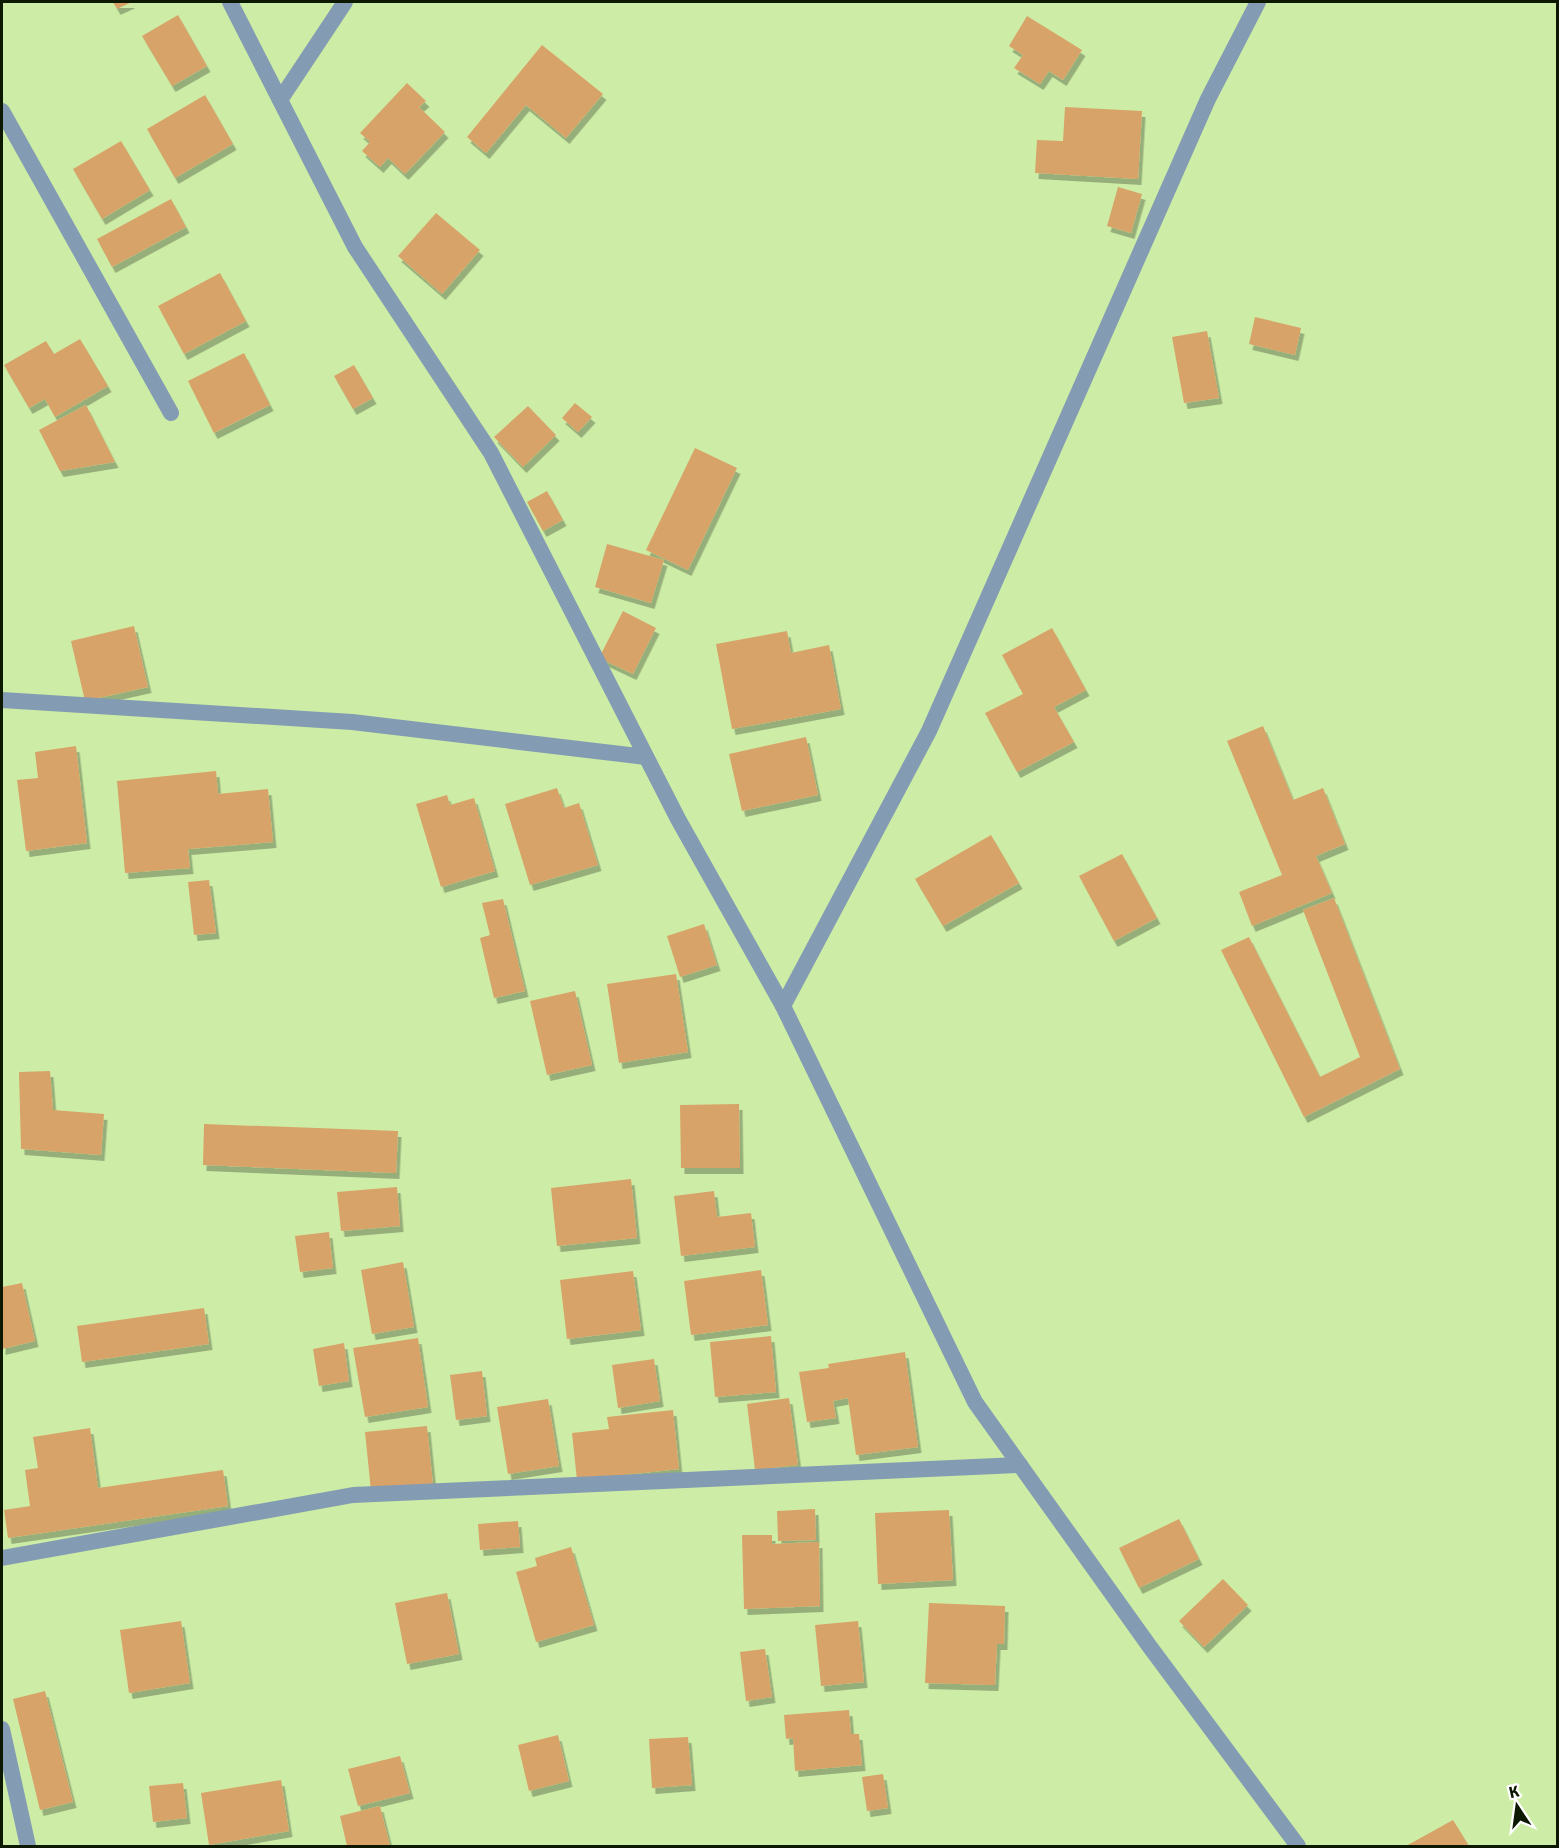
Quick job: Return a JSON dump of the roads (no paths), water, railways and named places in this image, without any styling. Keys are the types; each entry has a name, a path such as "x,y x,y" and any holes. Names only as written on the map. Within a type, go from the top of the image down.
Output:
{"street":[{"path":"230,2 354,247 491,453 678,819 783,1006 975,1402 1150,1647 1298,1846"},
{"path":"280,100 345,2"},
{"path":"783,1006 929,731 1209,99 1258,2"},
{"path":"2,111 171,412"},
{"path":"2,700 352,722 646,757"},
{"path":"2,1558 353,1495 1020,1466"},
{"path":"2,1730 27,1846"}]}
